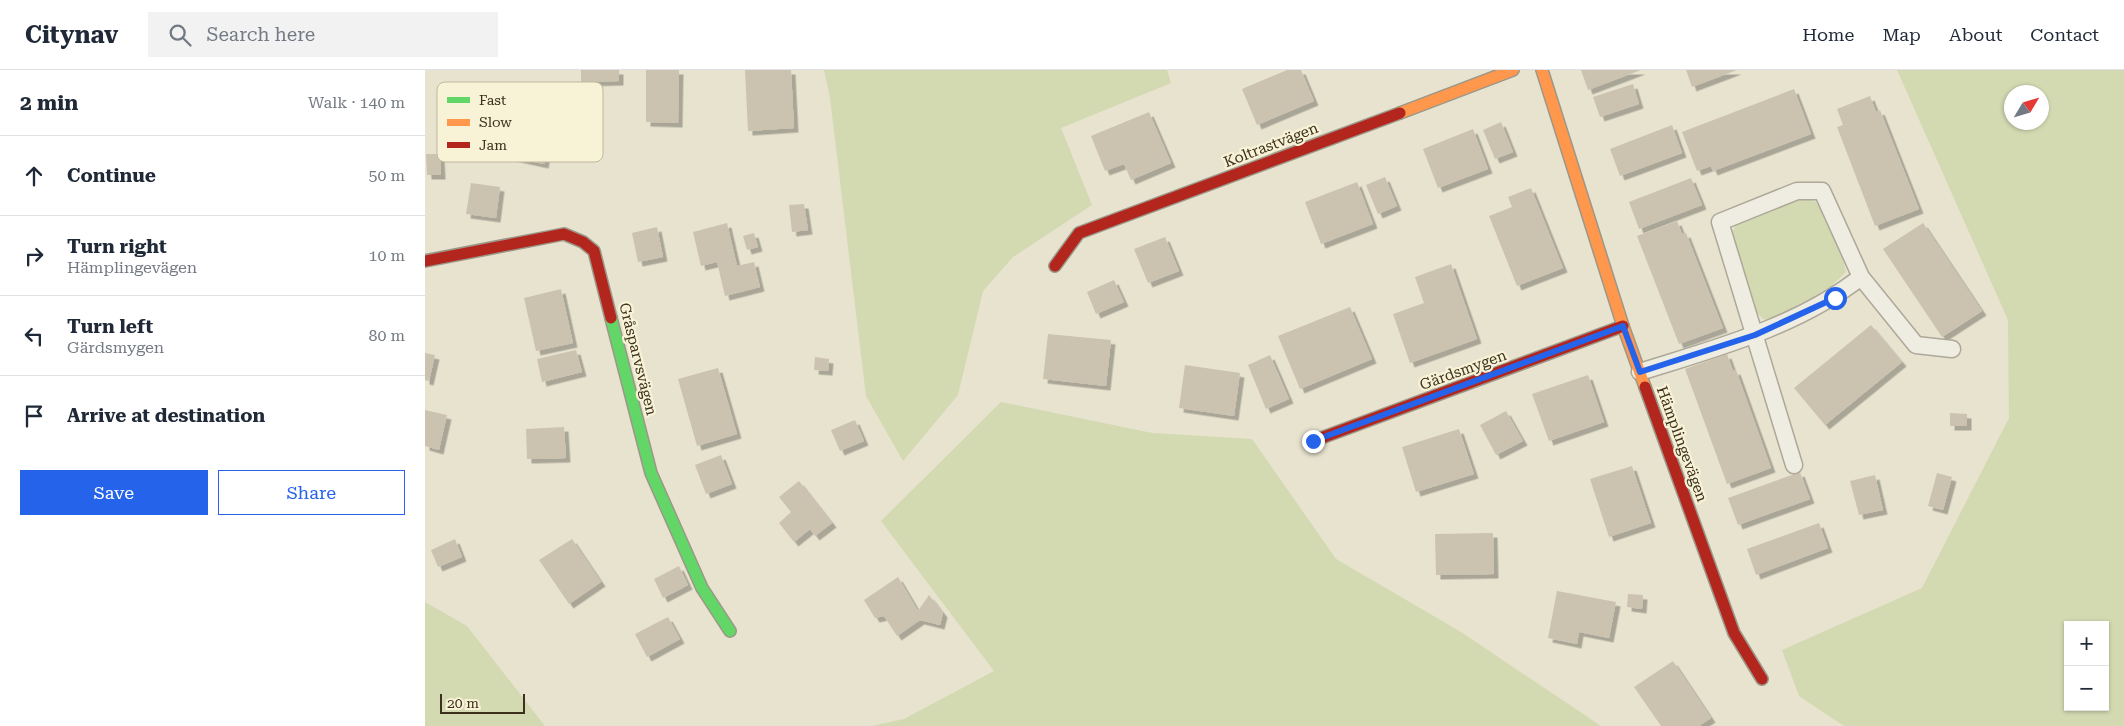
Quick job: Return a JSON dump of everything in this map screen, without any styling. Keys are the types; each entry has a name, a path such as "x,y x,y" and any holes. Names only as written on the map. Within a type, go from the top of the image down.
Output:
{"street":[{"name":"Koltrastvägen","path":"1055,266 1079,233 1513,70"},
{"name":"Hämplingevägen","path":"1542,70 1623,326 1734,634 1762,679"},
{"name":"Gråsparvsvägen","path":"425,261 564,234 583,242 595,251 651,473 702,588 730,631"},
{"name":"Gärdsmygen","path":"1313,441 1623,326"}],"lane":[{"path":"1794,465 1720,222 1797,191 1822,191 1861,277 1916,345 1952,349"},
{"path":"1640,372 1755,335 1835,298 1861,277"}],"green space":[{"path":"824,70 1167,70 1171,83 1061,128 1092,205 1013,257 983,291 958,395 903,461 866,396 830,98"},
{"path":"1897,70 2124,70 2124,726 1844,726 1799,696 1782,650 1922,588 2009,418 2008,320"},
{"path":"1796,197 1815,201 1834,235 1846,272 1830,287 1772,320 1763,319 1753,308 1731,234 1737,223"},
{"path":"1001,402 1152,433 1252,439 1336,559 1461,632 1601,726 872,726 904,719 994,671 881,521"},
{"path":"425,602 467,626 545,726 425,726"}],"building":[{"path":"581,70 619,70 619,81 581,82"},
{"path":"646,70 679,70 678,123 646,122"},
{"path":"745,70 791,70 794,128 748,131"},
{"path":"1287,70 1301,70 1314,101 1257,125 1242,89"},
{"path":"1581,70 1641,70 1588,90"},
{"path":"1686,70 1737,70 1692,87"},
{"path":"1633,84 1639,104 1600,117 1593,97"},
{"path":"1794,89 1811,134 1713,171 1711,166 1697,171 1682,132"},
{"path":"1870,96 1876,112 1880,110 1919,209 1875,226 1837,127 1843,125 1837,109"},
{"path":"1149,112 1171,163 1131,180 1124,164 1105,171 1091,136"},
{"path":"1501,122 1513,152 1495,159 1483,130"},
{"path":"1672,125 1682,153 1620,176 1610,149"},
{"path":"1473,129 1488,169 1438,188 1423,149"},
{"path":"426,154 437,154 437,162 440,162 441,175 427,175"},
{"path":"1385,177 1397,206 1378,214 1366,185"},
{"path":"1691,178 1702,205 1639,229 1629,202"},
{"path":"1357,182 1373,224 1321,244 1305,202"},
{"path":"471,183 500,187 496,218 466,214"},
{"path":"1531,188 1563,268 1517,286 1489,216 1512,207 1508,197"},
{"path":"804,204 808,230 792,232 789,205"},
{"path":"1677,221 1682,234 1686,233 1723,328 1679,344 1637,236"},
{"path":"727,223 737,266 754,262 760,287 725,296 717,262 701,266 693,232"},
{"path":"1923,223 1982,311 1942,337 1883,249"},
{"path":"657,227 663,257 638,262 632,233"},
{"path":"754,233 758,247 747,250 743,236"},
{"path":"1165,237 1179,271 1148,283 1134,249"},
{"path":"1451,264 1477,339 1410,363 1393,314 1424,303 1415,277"},
{"path":"1114,280 1124,302 1096,314 1087,292"},
{"path":"561,289 573,343 536,351 524,298"},
{"path":"1350,307 1372,359 1300,389 1278,336"},
{"path":"1871,325 1902,362 1825,425 1794,388"},
{"path":"1048,334 1111,340 1106,386 1043,379"},
{"path":"576,350 582,372 542,382 537,359"},
{"path":"425,353 435,355 429,381 425,380"},
{"path":"1727,354 1733,371 1736,370 1771,468 1727,484 1685,369"},
{"path":"1270,355 1289,399 1266,409 1248,365"},
{"path":"815,357 829,359 828,371 814,370"},
{"path":"1185,365 1240,373 1234,416 1179,408"},
{"path":"718,368 737,434 697,446 678,379"},
{"path":"1588,375 1604,422 1549,441 1532,394"},
{"path":"425,410 447,415 439,450 425,446"},
{"path":"1506,411 1523,441 1496,455 1480,425"},
{"path":"1950,413 1967,414 1967,426 1950,426"},
{"path":"855,420 864,441 840,451 831,430"},
{"path":"564,427 566,458 527,459 526,429"},
{"path":"1459,429 1474,474 1416,492 1402,447"},
{"path":"721,455 732,484 706,494 695,465"},
{"path":"1632,466 1651,523 1609,537 1590,479"},
{"path":"1800,472 1810,499 1738,525 1728,498"},
{"path":"1937,473 1952,477 1943,510 1928,506"},
{"path":"1875,475 1883,510 1859,515 1850,481"},
{"path":"799,481 832,523 815,536 810,529 794,542 779,523 791,512 779,497"},
{"path":"1819,523 1828,548 1756,575 1747,549"},
{"path":"1493,533 1494,574 1436,575 1435,534"},
{"path":"455,539 462,557 438,567 431,550"},
{"path":"572,539 601,582 569,604 539,560"},
{"path":"679,566 688,585 663,598 654,579"},
{"path":"898,577 918,611 929,595 943,613 940,625 920,620 897,636 884,616 875,618 864,600"},
{"path":"1557,591 1616,602 1609,638 1579,632 1577,644 1548,638"},
{"path":"1628,594 1643,595 1642,609 1627,607"},
{"path":"668,617 680,639 647,657 635,634"},
{"path":"1673,661 1711,718 1699,726 1661,726 1634,687"}],"traffic: fast":[{"path":"611,318 651,473 702,588 730,631"}],"traffic: slow":[{"path":"1400,113 1513,70"},
{"path":"1542,70 1623,326 1645,387"}],"traffic: jam":[{"path":"1055,266 1079,233 1400,113"},
{"path":"425,261 564,234 583,242 594,251 611,318"},
{"path":"1313,441 1623,326"},
{"path":"1645,387 1734,633 1762,679"}],"route":[{"path":"1313,441 1623,326 1640,372 1755,335 1835,298"}]}
